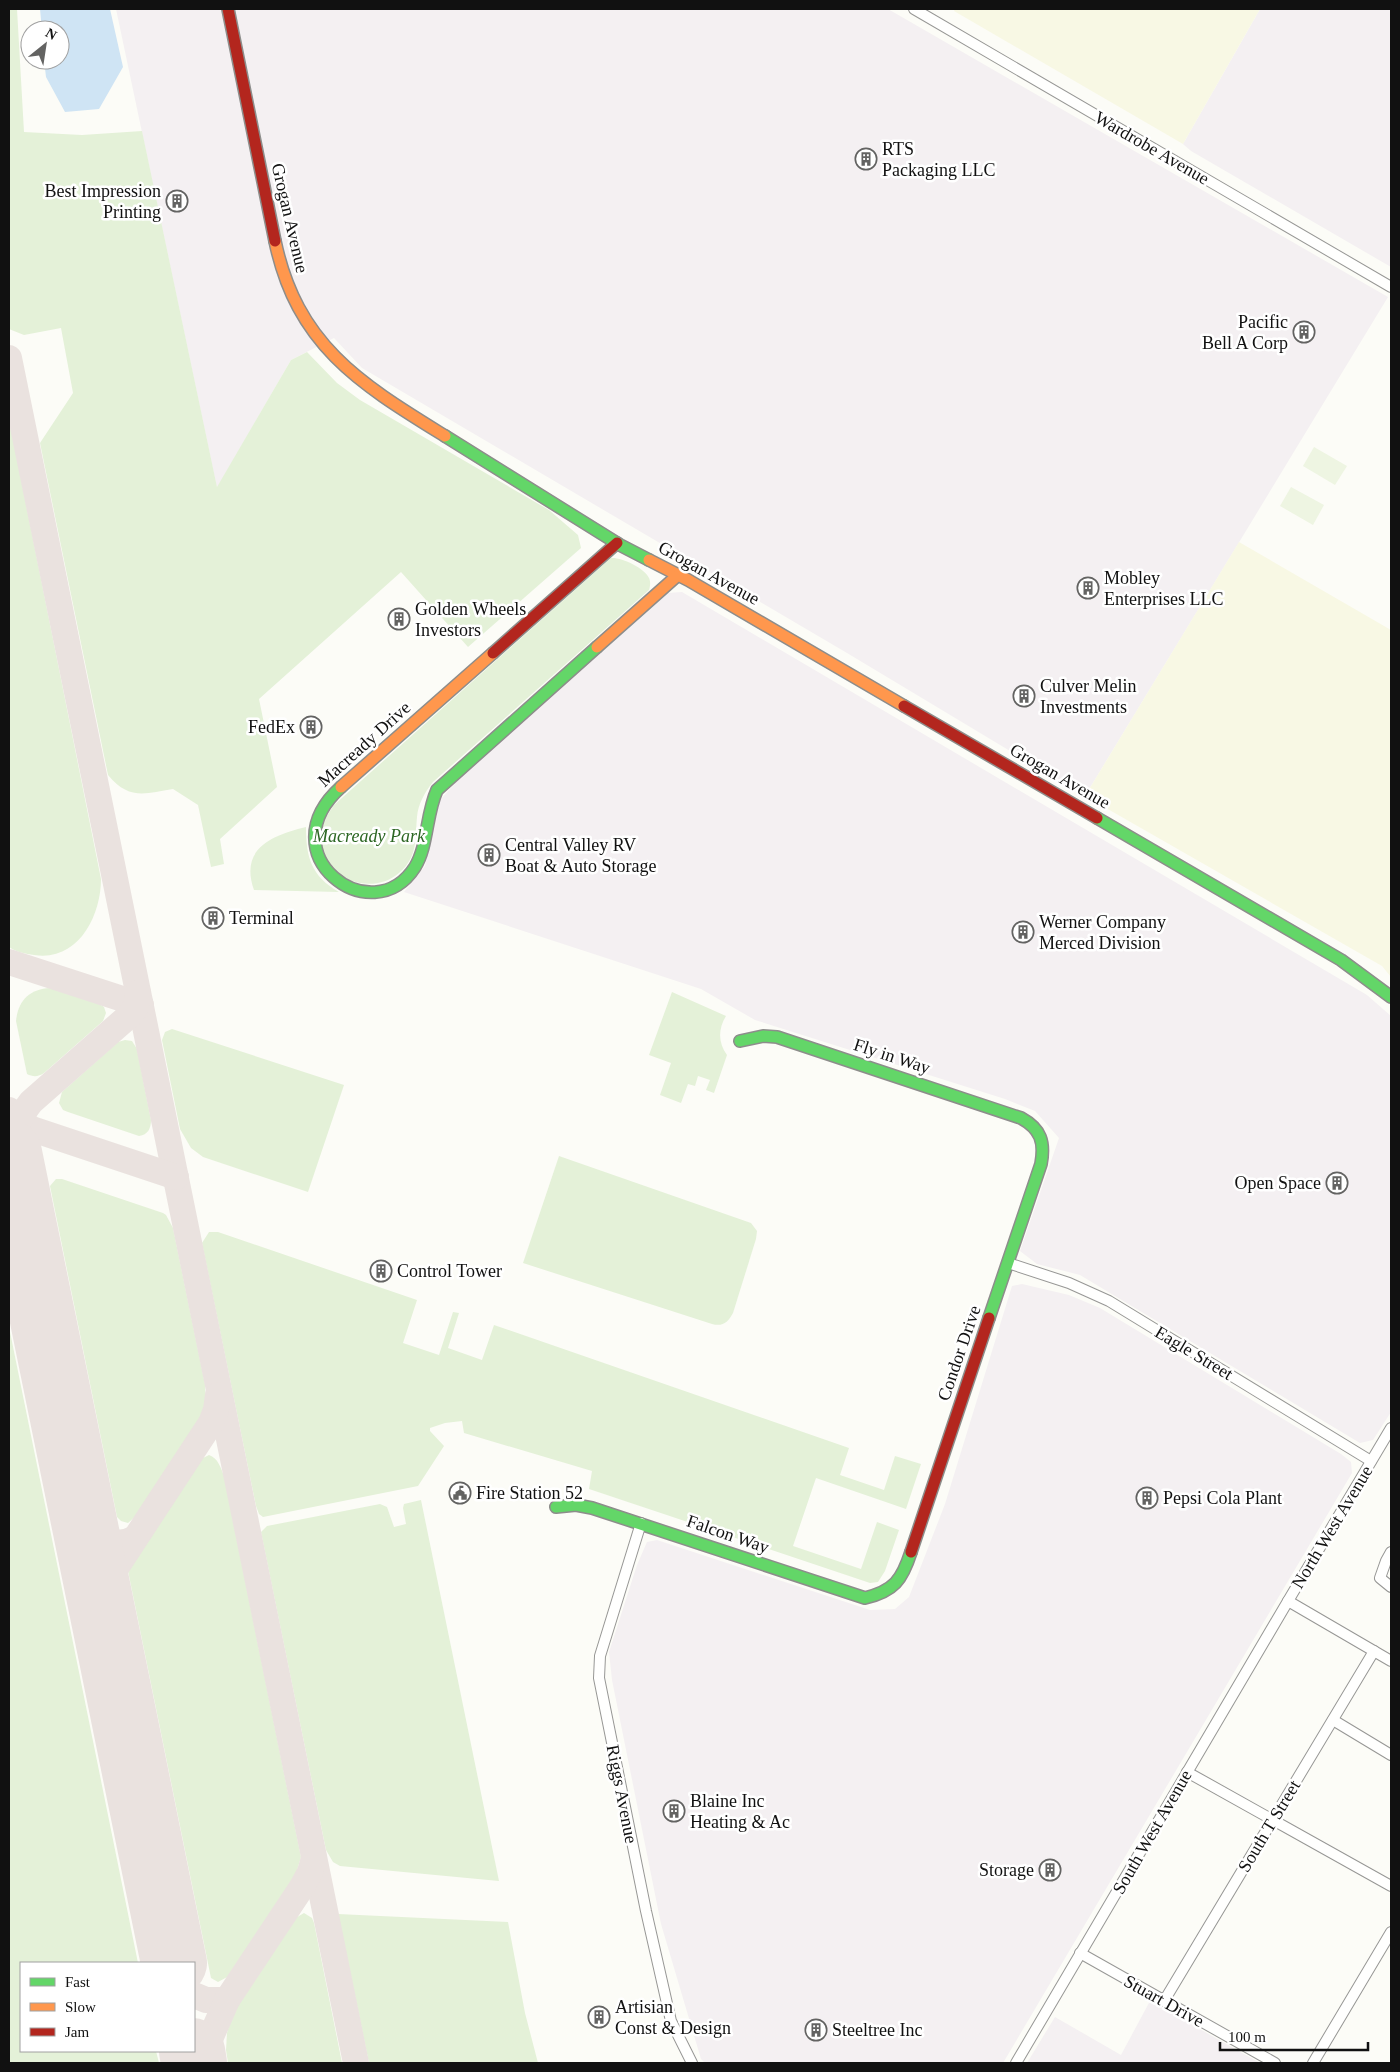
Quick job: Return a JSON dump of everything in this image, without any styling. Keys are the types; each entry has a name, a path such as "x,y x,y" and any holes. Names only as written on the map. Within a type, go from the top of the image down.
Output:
{"street":[{"name":"Grogan Avenue","path":"228,9 278,254 286,281 306,322 330,353 359,380 375,392 617,542 678,575 1341,960 1391,997"},
{"name":"Wardrobe Avenue","path":"914,9 1391,287"},
{"name":"Macready Drive","path":"617,542 330,797 317,820 314,846 315,854 323,870 336,881 351,888 373,893 393,888 404,880 420,859 426,814 431,799 437,790 678,575"},
{"name":"Fly in Way","path":"740,1041 763,1036 777,1037 1030,1122"},
{"name":"Condor Drive","path":"888,1593 897,1583 906,1567 1008,1263 1044,1148 1042,1136 1030,1122"},
{"name":"Eagle Street","path":"1008,1263 1069,1283 1108,1302 1372,1461"},
{"name":"North West Avenue","path":"1288,1601 1391,1428"},
{"name":"Falcon Way","path":"556,1507 576,1505 592,1508 865,1598 888,1593"},
{"name":"Riggs Avenue","path":"641,1523 600,1656 599,1678 646,1911 671,2021 692,2063"},
{"path":"1391,1552 1380,1578 1391,1587"},
{"path":"1288,1601 1391,1661"},
{"name":"South West Avenue","path":"1016,2063 1288,1601"},
{"name":"South T Street","path":"1164,2001 1374,1651"},
{"path":"1332,1720 1391,1755"},
{"path":"1187,1772 1391,1886"},
{"path":"1313,2063 1391,1932"},
{"name":"Stuart Drive","path":"1080,1953 1275,2063"}],"shaded area":[{"path":"116,9 888,9 1388,297 1085,796 847,653 362,368 334,338 291,360 217,488"},
{"path":"1260,9 1391,9 1391,267 1191,151 1183,144"},
{"path":"682,592 1367,995 1391,1016 1391,1412 1373,1440 1360,1443 1080,1275 1037,1264 1020,1251 1059,1138 1035,1111 1005,1099 755,1020 701,989 404,892 425,866 440,800 458,780 667,593"},
{"path":"1022,1284 1069,1295 1100,1308 1341,1454 1351,1462 1352,1473 1003,2063 705,2063 701,2059 661,1924 612,1680 609,1652 637,1565 647,1542 657,1540 870,1610 895,1609 909,1597 945,1504 1012,1286"},
{"path":"1150,2001 1260,2063 1027,2063 1055,2017 1121,2055"}],"green space":[{"path":"9,9 17,9 24,132 82,135 142,131 217,487 291,360 307,352 337,383 360,400 549,510 578,535 581,548 468,647 401,572 259,699 277,787 220,839 224,864 211,867 198,805 173,789 145,793 130,792 108,775 40,443 73,393 61,328 24,335 9,329"},
{"path":"955,9 1260,9 1183,144 954,11"},
{"path":"9,419 101,879 97,907 84,934 75,944 63,951 50,955 28,954 9,947"},
{"path":"1314,447 1347,466 1335,485 1303,466"},
{"path":"1291,487 1324,505 1313,525 1280,506"},
{"path":"1239,542 1391,630 1391,977 1382,966 1085,796"},
{"name":"Macready Park","path":"611,558 626,561 647,574 650,580 649,590 433,782 420,803 413,854 410,861 399,873 387,880 374,884 361,883 337,873 328,863 322,851 321,837 325,820 334,805"},
{"path":"306,827 307,848 312,865 322,879 339,892 254,890 251,864 255,854 271,839"},
{"path":"50,988 98,1003 104,1007 106,1013 103,1021 44,1073 38,1076 31,1076 27,1074 16,1021 17,1014 22,1002 31,993"},
{"path":"672,992 726,1016 720,1036 722,1046 727,1055 714,1093 706,1090 710,1080 698,1076 695,1086 688,1084 681,1103 660,1095 671,1063 649,1055"},
{"path":"172,1029 344,1085 308,1192 203,1157 191,1148 180,1129 162,1040 165,1032"},
{"path":"132,1041 137,1049 151,1120 148,1131 139,1136 63,1110 59,1103 62,1092 118,1042"},
{"path":"559,1156 751,1223 757,1231 756,1239 733,1313 727,1321 719,1325 712,1324 523,1263"},
{"path":"56,1179 62,1179 163,1213 173,1228 205,1384 206,1403 202,1417 138,1514 128,1523 121,1521 117,1517 50,1186"},
{"path":"209,1232 218,1232 417,1300 403,1343 439,1355 453,1312 459,1313 448,1348 482,1360 494,1325 849,1448 840,1475 884,1490 895,1456 921,1464 906,1509 816,1478 793,1546 861,1569 877,1522 899,1530 885,1571 878,1582 870,1583 589,1489 592,1471 464,1433 462,1421 445,1423 430,1428 430,1431 444,1446 418,1486 263,1517 259,1514 256,1506 202,1243"},
{"path":"9,1327 138,1962 20,1962 20,2052 156,2052 159,2063 9,2063"},
{"path":"209,1455 217,1461 224,1476 301,1857 295,1877 229,1976 218,1982 211,1978 128,1571 131,1563 196,1466 201,1459"},
{"path":"421,1500 499,1881 340,1866 333,1862 326,1850 261,1532 267,1526 380,1504 387,1507 394,1527 406,1524 404,1504"},
{"path":"304,1913 312,1918 314,1923 342,2063 228,2063 226,2050 227,2033 233,2011 292,1920"},
{"path":"338,1914 508,1922 525,2013 538,2063 369,2063"}],"water":[{"path":"40,9 110,9 123,67 99,109 65,112 46,77 45,70 70,70 70,20 41,20"}],"taxiway":[{"path":"9,358 356,2063"},
{"path":"9,962 141,1005"},
{"path":"13,1173 12,1153 14,1135 25,1110 31,1102 131,1014 136,1006 138,993"},
{"path":"9,1110 32,1129 176,1177"},
{"path":"104,1622 104,1602 110,1577 211,1423 216,1410 218,1395"},
{"path":"80,1505 88,1523 100,1536 108,1541 116,1543 135,1538"},
{"path":"205,2063 210,2039 227,2000 302,1887 310,1872 314,1858"},
{"path":"195,1995 206,2000 227,2000"}],"runway":[{"path":"9,1153 174,1962"},
{"path":"192,2052 194,2063"}],"traffic: fast":[{"path":"445,436 620,545 649,560"},
{"path":"341,787 321,812 315,837 320,859 334,877 353,889 375,892 396,886 415,867 419,859 425,840 433,799 437,790 597,647"},
{"path":"1097,818 1341,960 1391,997"},
{"path":"740,1041 763,1036 777,1037 1021,1118 1033,1127 1042,1143 1041,1164 989,1318"},
{"path":"556,1507 576,1505 592,1508 865,1598 883,1592 896,1583 904,1570 911,1552"}],"traffic: slow":[{"path":"275,241 285,277 299,308 316,335 360,379 445,436"},
{"path":"649,560 688,580 904,706"},
{"path":"597,647 678,575"},
{"path":"341,787 493,653"}],"traffic: jam":[{"path":"228,9 275,241"},
{"path":"493,653 617,543"},
{"path":"904,706 1097,818"},
{"path":"911,1552 989,1318"}],"place":[{"name":"RTS Packaging LLC","path":"866,159"},
{"name":"Best Impression Printing","path":"177,201"},
{"name":"Pacific Bell A Corp","path":"1304,332"},
{"name":"Mobley Enterprises LLC","path":"1088,588"},
{"name":"Golden Wheels Investors","path":"399,619"},
{"name":"Culver Melin Investments","path":"1024,696"},
{"name":"FedEx","path":"311,727"},
{"name":"Central Valley RV Boat & Auto Storage","path":"489,855"},
{"name":"Terminal","path":"213,918"},
{"name":"Werner Company Merced Division","path":"1023,932"},
{"name":"Open Space","path":"1337,1183"},
{"name":"Control Tower","path":"381,1271"},
{"name":"Fire Station 52","path":"460,1493"},
{"name":"Pepsi Cola Plant","path":"1147,1498"},
{"name":"Blaine Inc Heating & Ac","path":"674,1811"},
{"name":"Storage","path":"1050,1870"},
{"name":"Artisian Const & Design","path":"599,2017"},
{"name":"Steeltree Inc","path":"816,2030"}]}
